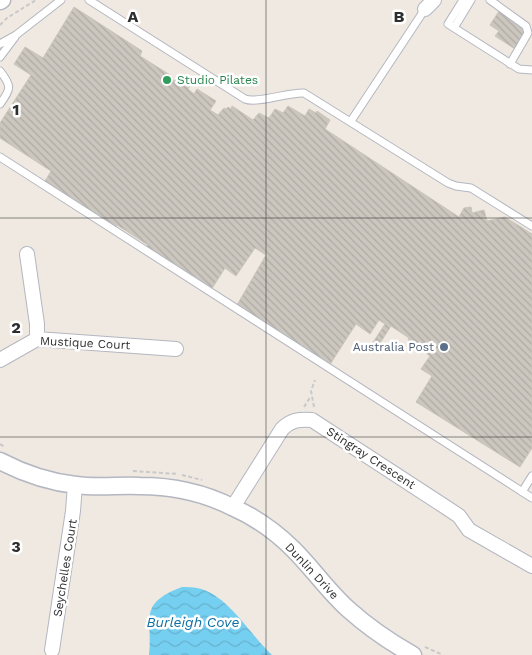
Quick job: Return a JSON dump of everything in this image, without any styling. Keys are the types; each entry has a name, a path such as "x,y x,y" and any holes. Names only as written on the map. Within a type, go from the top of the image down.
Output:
{"street":[{"path":"27,254 37,324 37,339"},
{"name":"Mustique Court","path":"0,360 37,339 176,350"},
{"name":"Stingray Crescent","path":"233,507 282,429 287,424 302,419 312,420 444,506 458,516 469,530 532,566"},
{"name":"Dunlin Drive","path":"5,456 44,479 75,485 161,487 201,495 233,507 262,524 293,549 349,610 381,635 416,650"},
{"name":"Seychelles Court","path":"52,650 73,511 75,485"}],"lane":[{"path":"0,44 16,35 61,0"},
{"path":"90,0 244,99 253,100 304,92 448,183 471,188 532,226"},
{"path":"451,26 463,0"},
{"path":"451,26 471,0"},
{"path":"490,0 526,26 528,33 510,64"},
{"path":"351,121 429,3"},
{"path":"451,26 519,69 532,70"},
{"path":"0,57 16,35"},
{"path":"0,71 10,87 0,103"},
{"path":"0,90 0,103"},
{"path":"0,157 532,498"},
{"path":"522,492 532,476"}],"path":[{"path":"0,24 36,0"},
{"path":"316,380 311,390 318,424"},
{"path":"0,444 5,456"},
{"path":"126,471 170,473 206,481"},
{"path":"416,650 443,655"}],"water":[{"name":"Burleigh Cove","path":"182,587 197,588 219,598 238,616 272,655 149,655 149,622 153,606 168,593"}],"building":[{"path":"74,7 142,51 140,56 170,75 169,77 175,81 180,74 192,82 188,89 194,94 197,89 216,101 210,110 218,115 224,108 228,107 231,109 232,106 253,120 259,113 269,118 275,109 283,113 288,106 305,116 309,109 316,113 317,111 330,120 325,129 459,217 464,208 471,207 472,213 484,210 487,221 505,217 532,234 532,448 520,467 416,402 432,376 421,369 430,356 391,326 375,351 370,347 385,324 379,320 370,334 356,324 329,366 237,305 266,255 255,248 236,276 225,268 211,290 145,248 148,245 117,225 115,228 44,183 51,171 0,138 0,123 31,75 14,64 25,47 43,58"},
{"path":"501,8 529,26 515,49 495,36 499,31 490,25"}],"place":[{"name":"Studio Pilates","path":"167,80"},
{"name":"Australia Post","path":"444,347"}]}
